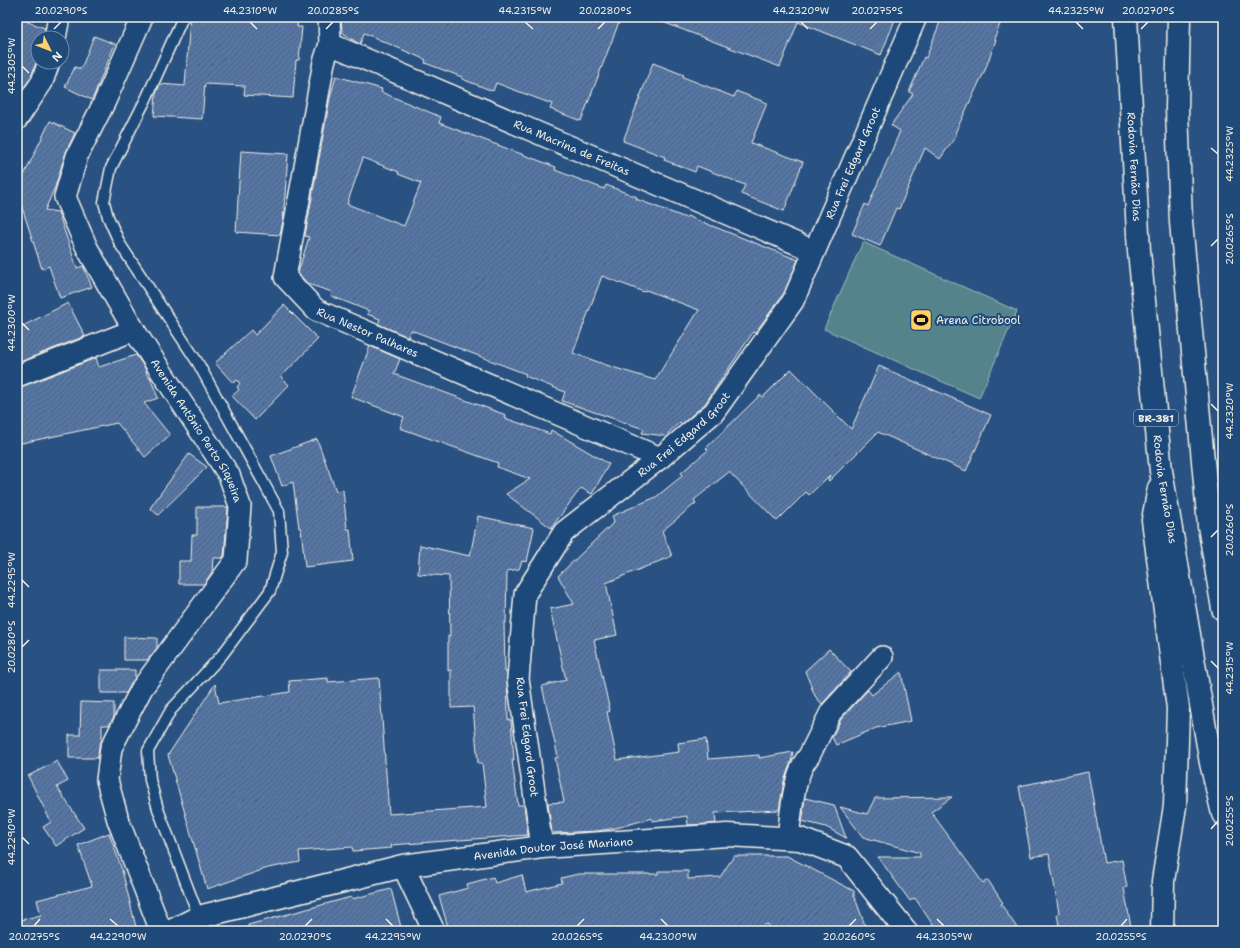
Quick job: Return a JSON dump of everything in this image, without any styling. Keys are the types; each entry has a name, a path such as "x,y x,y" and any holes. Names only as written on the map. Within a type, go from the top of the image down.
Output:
{"main road":[{"name":"Rodovia Fernão Dias","path":"1126,17 1139,251 1161,471 1210,756 1223,814"},
{"path":"1179,17 1177,108 1181,222 1209,526 1223,609"},
{"path":"1161,471 1153,520 1178,708 1175,806 1163,881 1162,931"},
{"name":"Avenida Doutor José Mariano","path":"172,930 199,917 403,866 542,847 727,835 800,839 847,857 906,931"}],"street":[{"path":"57,30 59,17"},
{"name":"Avenida Antônio Perto Siqueira","path":"142,17 105,101 77,156 65,197 87,248 134,330 229,475 240,506 236,560 142,688 110,748 107,780 118,820 172,930"},
{"name":"Rua Nestor Palhares","path":"329,17 330,44 324,62 285,277 316,310 660,458"},
{"name":"Rua Frei Edgard Groot","path":"542,847 518,679 525,594 564,532 660,458 714,412 793,301 916,17"},
{"name":"Rua Macrina de Freitas","path":"330,44 814,251"},
{"path":"17,120 42,82 46,70"},
{"path":"17,376 134,330"},
{"path":"788,838 797,777 804,761 809,756 831,712 882,657"},
{"path":"403,866 434,931"}],"lane":[{"path":"184,17 147,97 111,168 104,202 108,217 120,244 198,363 279,511 282,552 270,591 222,655 171,710 148,751 150,780 158,809 199,917"}],"green space":[{"name":"Arena Citrobool","path":"863,242 1017,311 979,398 824,329"}],"building":[{"path":"190,17 298,17 297,27 302,27 299,60 296,60 293,98 244,95 245,86 205,84 202,119 154,116 156,94 160,84 185,86"},
{"path":"341,17 621,17 581,121 550,109 552,104 496,83 493,91 462,79 462,77 425,63 426,60 364,33 360,44 342,32"},
{"path":"655,17 896,17 881,55 798,22 780,67 655,19"},
{"path":"942,17 1003,17 994,39 996,40 985,70 955,133 957,134 940,159 925,148 899,209 896,208 880,246 852,234 865,204 868,206 900,131 891,125 913,94 909,92 924,57 926,58"},
{"path":"17,18 45,28 45,30 30,30 30,70 33,70 31,77 17,98"},
{"path":"94,36 115,44 92,100 65,87 75,67 81,69"},
{"path":"653,63 684,75 683,77 734,97 736,91 767,103 751,143 803,162 784,211 741,194 745,185 697,166 695,172 664,160 665,157 623,141"},
{"path":"336,76 382,89 381,92 441,117 439,123 556,167 555,170 604,189 606,185 637,197 636,199 686,218 687,216 798,260 784,293 755,333 753,332 705,404 682,424 680,422 665,436 642,433 644,429 562,401 565,392 525,376 526,374 411,330 408,337 378,324 380,319 367,314 369,311 331,296 332,292 308,284 298,273 309,237 305,236 330,98","holes":["363,158 399,172 398,174 421,183 404,226 347,204","602,276 644,292 646,290 699,310 655,380 573,353"]},
{"path":"50,121 75,133 66,152 55,187 45,210 58,212 77,268 83,266 92,287 60,298 49,266 42,269 17,192 17,176 23,177"},
{"path":"241,151 288,154 283,221 280,235 236,232"},
{"path":"68,303 85,336 17,363 17,329"},
{"path":"284,305 318,339 281,377 289,385 255,420 232,396 239,390 237,387 240,383 237,380 233,383 215,363 251,330 255,335"},
{"path":"370,346 400,359 394,374 506,415 505,418 550,434 551,430 609,464 592,494 581,488 551,528 506,494 530,479 497,467 498,463 400,428 404,417 351,397"},
{"path":"136,355 145,368 148,377 150,377 158,398 144,403 170,435 145,457 117,423 17,444 17,388 96,358 99,367"},
{"path":"879,366 991,415 966,471 878,432 829,481 830,475 809,495 806,492 777,521 729,472 694,500 696,503 662,531 672,556 606,583 617,635 594,640 610,711 607,712 617,760 679,752 678,743 706,739 708,759 759,755 759,758 793,752 784,781 779,810 715,813 716,823 709,824 688,825 687,816 652,821 652,818 616,828 597,831 552,833 548,803 564,802 555,758 558,757 542,686 566,680 550,609 574,604 558,576 614,522 612,516 656,497 682,476 681,473 708,450 706,448 760,395 763,397 791,369 851,429"},
{"path":"317,439 336,491 343,490 347,529 350,529 353,561 305,567 301,528 299,528 293,482 282,486 271,456"},
{"path":"189,454 207,467 158,515 150,508"},
{"path":"197,507 228,507 224,556 222,558 213,558 212,572 204,584 179,584 179,561 191,561 192,535 197,535"},
{"path":"478,516 534,528 527,562 522,561 519,569 507,571 506,623 504,623 508,720 511,720 514,760 512,760 518,805 524,805 528,835 391,845 392,848 353,851 352,847 299,851 300,862 268,868 207,889 168,755 215,684 219,703 290,692 289,681 328,678 328,682 379,678 389,814 487,807 482,763 478,763 473,707 451,708 451,670 448,671 448,636 450,636 449,576 418,574 420,545 470,556"},
{"path":"124,637 157,638 157,648 147,660 124,660"},
{"path":"829,649 851,672 822,704 815,696 805,671"},
{"path":"101,670 135,670 135,678 126,693 101,693"},
{"path":"901,672 911,721 876,728 836,745 832,737 841,719 868,690 872,695"},
{"path":"81,702 114,703 114,717 109,725 102,725 102,739 99,746 98,758 69,758 69,735 80,735"},
{"path":"57,761 68,781 57,787 84,828 56,846 43,827 51,822 28,776"},
{"path":"1088,772 1104,863 1122,860 1127,887 1124,888 1131,927 1111,931 1060,931 1057,914 1059,913 1049,854 1031,857 1019,786"},
{"path":"952,797 931,812 983,883 988,880 1003,903 1001,904 1019,931 937,931 915,898 910,901 878,857 920,857 920,853 863,837 840,807 867,814 875,798"},
{"path":"805,798 834,805 846,838 826,827 802,821"},
{"path":"109,833 122,870 137,931 17,931 17,921 41,915 37,900 92,886 78,845"},
{"path":"734,856 787,856 854,891 854,895 867,931 770,931 768,924 748,931 449,931 439,896 468,888 467,884 493,877 495,883 522,875 526,892 562,883 561,878 578,874 658,874 658,871 688,871 688,879 720,877"},
{"path":"391,889 402,931 249,931 248,925 351,897 352,899"}],"place":[{"name":"Arena Citrobool","path":"921,320"}]}
